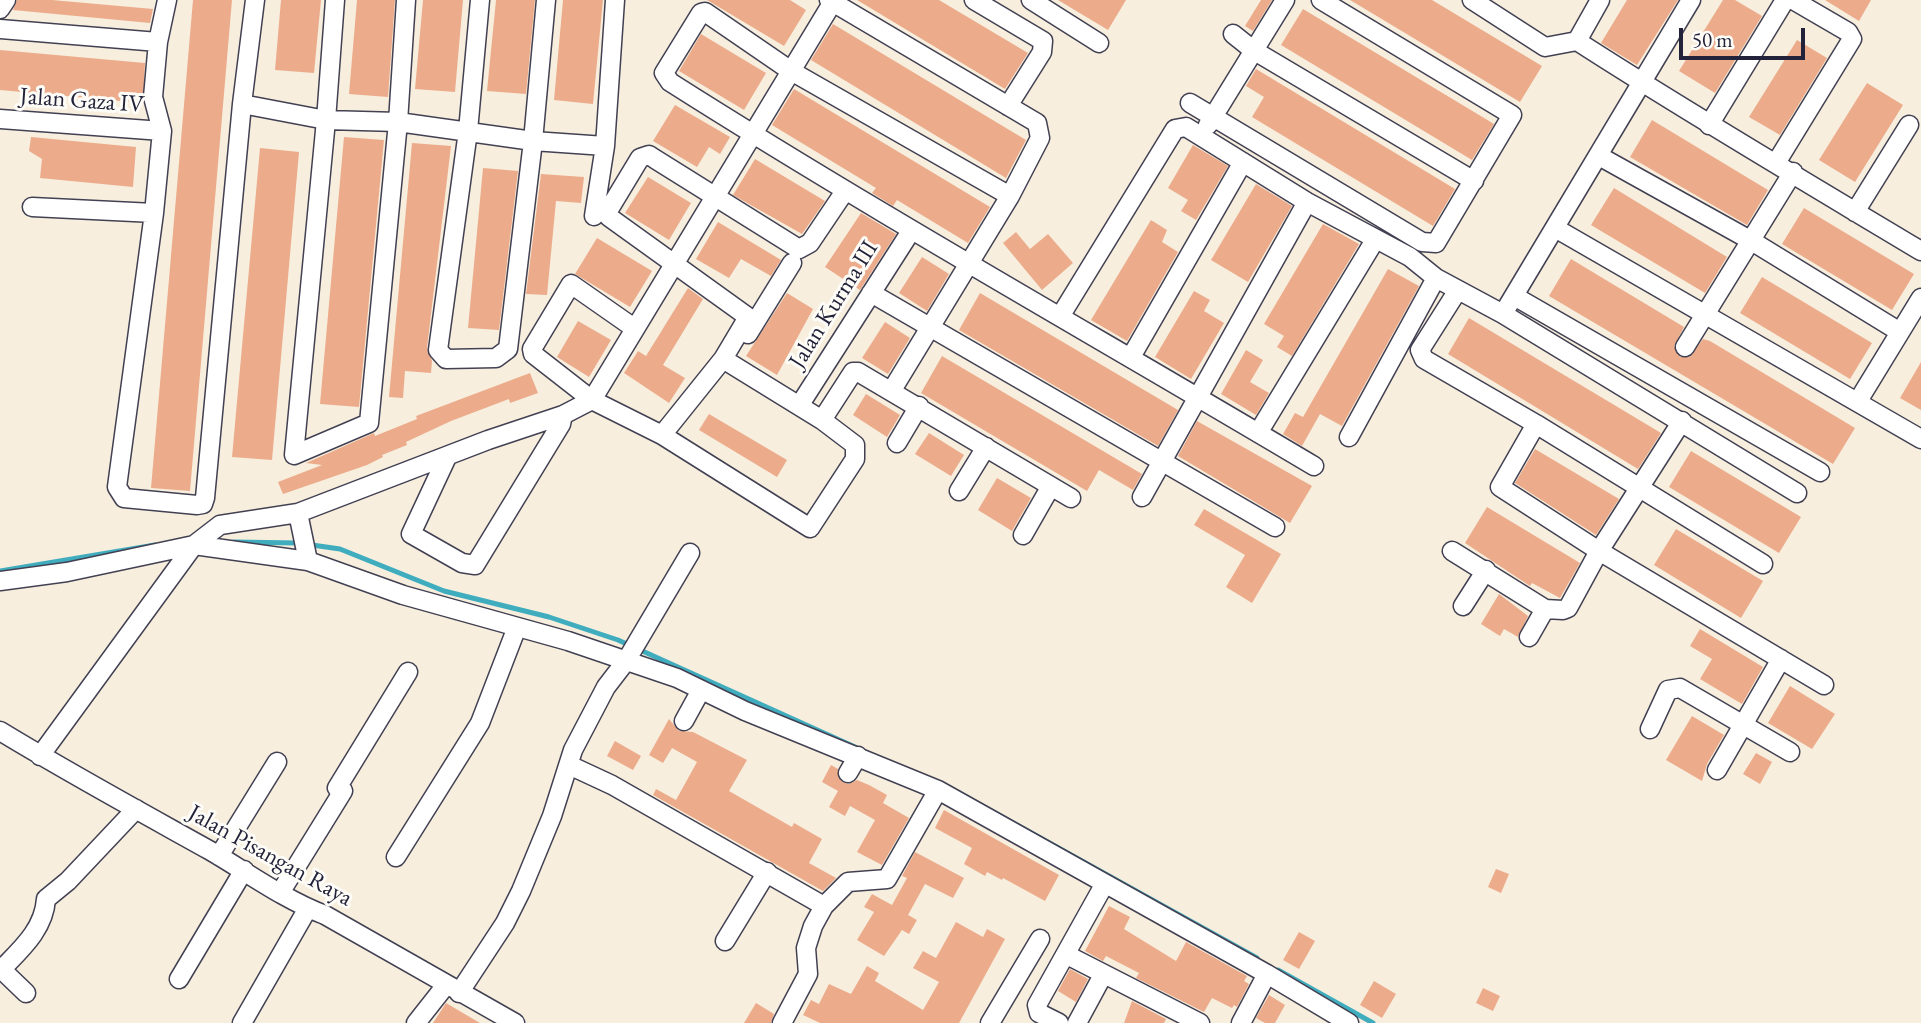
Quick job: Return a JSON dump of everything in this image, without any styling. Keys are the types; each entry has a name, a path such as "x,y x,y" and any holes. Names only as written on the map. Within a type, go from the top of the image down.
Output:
{"street":[{"path":"0,9 6,0"},
{"path":"167,0 158,42 153,97 162,131 154,213 117,491 124,498 200,505 205,498 242,104 255,0"},
{"path":"335,0 294,455 369,423 398,122 406,0"},
{"path":"480,0 468,131 438,351 446,359 496,358 508,349 533,141 546,0"},
{"path":"594,216 605,146 615,0"},
{"path":"974,0 1043,41 1042,52 1008,106"},
{"path":"1031,0 1099,43"},
{"path":"1202,135 1285,0"},
{"path":"1190,103 1422,242 1432,244 1440,239 1512,119 1510,113 1321,0"},
{"path":"1472,0 1539,44 1550,48 1577,41 1600,0"},
{"path":"1503,314 1691,0"},
{"path":"1709,125 1785,0"},
{"path":"1776,163 1852,39 1848,32 1793,0"},
{"path":"40,756 194,545 220,524 299,513 564,415 592,400 832,1 1037,123 1041,130 1010,196 892,390"},
{"path":"1010,196 791,71 705,12 701,13 664,73 670,82 911,231 1061,315 1314,466"},
{"path":"0,29 158,42"},
{"path":"1233,34 1253,50 1474,181"},
{"path":"1577,41 1709,125 1794,172 1921,251"},
{"path":"242,104 326,120 398,122 533,141 605,146"},
{"name":"Jalan Gaza IV","path":"0,119 162,131"},
{"path":"1855,212 1909,125"},
{"path":"1061,315 1175,129 1186,127 1307,202 1410,257 1436,278 1503,314 1797,492"},
{"path":"726,361 748,317 672,265 609,217 608,211 640,158 649,156 800,249 810,243 845,191"},
{"path":"1599,156 1750,240 1900,332"},
{"path":"1131,357 1242,162"},
{"path":"1685,347 1794,172"},
{"path":"1142,497 1307,202"},
{"path":"32,207 154,213"},
{"path":"1555,228 1706,312 1921,439"},
{"name":"Jalan Kurma III","path":"799,406 911,231"},
{"path":"1258,433 1375,240"},
{"path":"1410,257 1422,242"},
{"path":"662,435 726,361 792,263"},
{"path":"1349,437 1436,278"},
{"path":"634,328 571,284 532,349 533,354 592,400 662,435 810,528 849,470 857,450 822,419 726,361"},
{"path":"1458,290 1422,346 1422,356 1763,564"},
{"path":"871,293 1275,527"},
{"path":"1514,296 1820,472"},
{"path":"1858,401 1921,298"},
{"path":"822,419 853,372 892,390 1071,498"},
{"path":"897,443 919,406"},
{"path":"447,457 411,534 462,564 475,565 564,415"},
{"path":"1452,551 1545,608 1568,608 1599,551 1682,421"},
{"path":"1536,424 1500,487 1599,551 1824,685"},
{"path":"959,491 986,447"},
{"path":"1023,535 1051,486"},
{"path":"299,513 308,561"},
{"path":"0,582 194,545 308,561 404,595 517,626 626,661 938,790 1267,974 1349,1023"},
{"path":"416,1023 453,989 510,912 552,816 569,765 606,687 626,661 690,554"},
{"path":"1463,606 1486,570"},
{"path":"1529,638 1545,608"},
{"path":"396,857 480,723 517,626"},
{"path":"1717,770 1781,659"},
{"path":"280,893 343,791 337,788 408,672"},
{"path":"1650,729 1668,690 1674,687 1790,752"},
{"path":"684,721 701,690"},
{"name":"Jalan Pisangan Raya","path":"0,731 87,785 136,809 280,893 325,915 515,1023"},
{"path":"848,773 858,756"},
{"path":"219,856 276,762"},
{"path":"569,765 612,785 824,906"},
{"path":"782,1023 808,974 806,948 813,926 824,906 848,882 887,878 938,790"},
{"path":"26,993 0,970 34,934 45,914 46,899 68,881 136,809"},
{"path":"179,979 243,870"},
{"path":"724,941 767,872"},
{"path":"1059,1023 1040,1013 1037,1005 1104,885"},
{"path":"242,1023 307,908"},
{"path":"990,1023 1040,939"},
{"path":"1067,955 1200,1023"},
{"path":"1241,1023 1267,974"},
{"path":"1077,1023 1103,975"}],"building":[{"path":"17,0 52,0 153,9 150,23 13,10"},
{"path":"193,0 232,0 190,491 151,488"},
{"path":"281,0 321,0 314,73 275,70"},
{"path":"357,0 395,0 388,97 349,94"},
{"path":"423,0 463,0 455,92 415,89"},
{"path":"496,0 535,0 526,94 487,91"},
{"path":"563,0 603,0 593,104 554,100"},
{"path":"707,0 790,0 806,10 784,46"},
{"path":"857,0 939,0 1028,53 1005,89"},
{"path":"1058,0 1126,0 1108,30"},
{"path":"1261,0 1272,0 1253,31 1245,26"},
{"path":"1350,0 1432,0 1542,66 1520,102"},
{"path":"1627,0 1678,0 1637,65 1601,43"},
{"path":"1723,0 1735,0 1762,16 1715,93 1679,71"},
{"path":"1825,0 1871,0 1859,21"},
{"path":"1303,9 1494,124 1472,160 1281,45"},
{"path":"833,24 1026,140 1006,178 811,60"},
{"path":"701,34 766,73 744,110 679,71"},
{"path":"1797,40 1827,58 1780,135 1749,117"},
{"path":"0,50 145,63 143,103 0,90"},
{"path":"1256,69 1455,189 1433,226 1252,117 1264,97 1246,86"},
{"path":"1867,83 1903,105 1855,182 1819,160"},
{"path":"794,89 990,207 968,243 897,200 893,206 872,193 876,188 772,125"},
{"path":"675,105 730,137 720,154 709,147 697,167 653,141"},
{"path":"1652,120 1768,190 1747,225 1630,157"},
{"path":"31,137 136,147 133,187 40,178 42,159 29,151"},
{"path":"344,137 384,140 359,407 320,404"},
{"path":"412,143 451,146 427,348 432,361 431,373 405,371 403,398 389,397"},
{"path":"1193,145 1228,166 1196,220 1181,211 1188,200 1168,188"},
{"path":"260,148 299,152 272,460 232,457"},
{"path":"755,159 825,201 802,234 733,195"},
{"path":"483,168 518,171 499,330 468,328"},
{"path":"541,174 584,177 581,203 556,201 547,295 526,294"},
{"path":"648,177 691,203 669,240 625,213"},
{"path":"1256,184 1292,206 1248,282 1211,260"},
{"path":"1614,188 1727,257 1705,293 1591,225"},
{"path":"1804,208 1914,274 1892,310 1782,244"},
{"path":"861,213 896,234 860,290 825,267"},
{"path":"1151,220 1167,230 1162,242 1178,252 1127,341 1091,320"},
{"path":"718,222 781,260 771,276 741,259 729,278 696,259"},
{"path":"1323,224 1359,244 1292,356 1277,347 1284,336 1264,324"},
{"path":"1016,232 1030,249 1048,234 1073,263 1042,290 1003,243"},
{"path":"597,238 652,271 630,307 575,274"},
{"path":"922,257 949,274 927,311 899,293"},
{"path":"1571,259 1684,327 1674,346 1680,357 1690,357 1703,339 1710,341 1855,428 1833,464 1549,296"},
{"path":"1388,269 1419,286 1342,426 1320,414 1302,446 1283,434 1295,413 1303,417"},
{"path":"1762,277 1872,343 1850,379 1740,313"},
{"path":"688,288 703,299 663,365 685,378 669,403 624,373 638,351 646,356"},
{"path":"1194,291 1210,300 1204,311 1224,323 1191,379 1155,357"},
{"path":"787,293 813,309 777,375 746,356"},
{"path":"980,293 1178,410 1158,446 959,330"},
{"path":"1469,318 1661,433 1638,469 1448,354"},
{"path":"578,321 611,340 589,377 557,357"},
{"path":"885,322 910,338 888,374 862,358"},
{"path":"1246,350 1263,360 1250,382 1269,393 1256,415 1221,394"},
{"path":"942,356 1142,474 1133,490 1099,470 1087,491 921,393"},
{"path":"1921,362 1921,410 1900,398"},
{"path":"530,373 538,393 510,403 509,399 451,421 406,442 407,445 382,455 383,457 367,465 283,494 278,482 322,465 306,463 374,433 375,436 417,419 416,416"},
{"path":"866,394 900,415 887,437 853,415"},
{"path":"709,414 787,460 777,477 699,430"},
{"path":"1197,421 1312,486 1290,523 1178,456"},
{"path":"929,433 964,455 951,476 915,454"},
{"path":"1535,449 1619,499 1596,535 1515,483"},
{"path":"1691,451 1801,517 1779,553 1669,487"},
{"path":"997,478 1031,498 1012,531 978,510"},
{"path":"1487,507 1580,563 1560,598 1532,583 1530,586 1465,543"},
{"path":"1204,509 1281,554 1252,603 1226,587 1245,555 1194,525"},
{"path":"1676,529 1763,581 1741,618 1654,565"},
{"path":"1499,594 1528,616 1518,637 1504,629 1500,636 1481,624"},
{"path":"1700,629 1763,667 1742,704 1700,679 1712,659 1690,646"},
{"path":"1790,686 1835,714 1812,749 1768,723"},
{"path":"1692,716 1724,735 1707,764 1702,781 1666,760"},
{"path":"669,719 679,731 693,732 747,760 729,791 792,827 794,823 822,839 809,863 836,878 823,891 653,795 656,789 676,800 697,762 672,748 663,763 649,755"},
{"path":"615,741 641,756 633,770 607,756"},
{"path":"1756,753 1772,762 1760,784 1743,774"},
{"path":"831,765 838,769 842,782 849,784 857,780 869,785 887,795 883,803 909,818 882,865 857,852 875,820 850,806 845,816 829,807 838,791 822,782"},
{"path":"944,810 1059,875 1045,901 1003,878 1002,880 987,872 985,876 964,864 972,848 935,828"},
{"path":"915,852 964,878 953,898 925,884 908,915 917,920 909,934 902,930 884,956 857,940 874,912 864,907 872,894 892,905 907,878 902,876"},
{"path":"1496,869 1509,874 1501,893 1488,887"},
{"path":"1109,906 1130,917 1124,929 1176,961 1186,942 1247,976 1244,981 1249,984 1237,1007 1234,1005 1232,1008 1212,998 1204,1012 1136,978 1139,973 1106,956 1103,961 1085,951"},
{"path":"956,922 983,937 987,929 1005,939 959,1023 820,1023 803,1015 811,1000 819,1004 829,984 851,994 867,966 879,973 875,981 923,1010 939,982 913,968 923,951 936,958"},
{"path":"1299,932 1315,941 1299,969 1283,960"},
{"path":"1070,969 1088,979 1076,1002 1058,991"},
{"path":"1374,981 1396,994 1382,1018 1360,1005"},
{"path":"1483,988 1500,996 1493,1011 1476,1003"},
{"path":"1269,995 1285,1005 1275,1023 1265,1023 1256,1018"},
{"path":"1132,1001 1166,1019 1164,1023 1124,1023"},
{"path":"446,1003 480,1023 433,1023"},
{"path":"756,1003 774,1014 771,1023 744,1023"}],"waterway":[{"path":"234,542 298,543 340,549 444,591 549,617 618,640 855,747"},
{"path":"0,571 155,545"},
{"path":"941,783 1257,958"},
{"path":"1278,970 1373,1023"}]}
